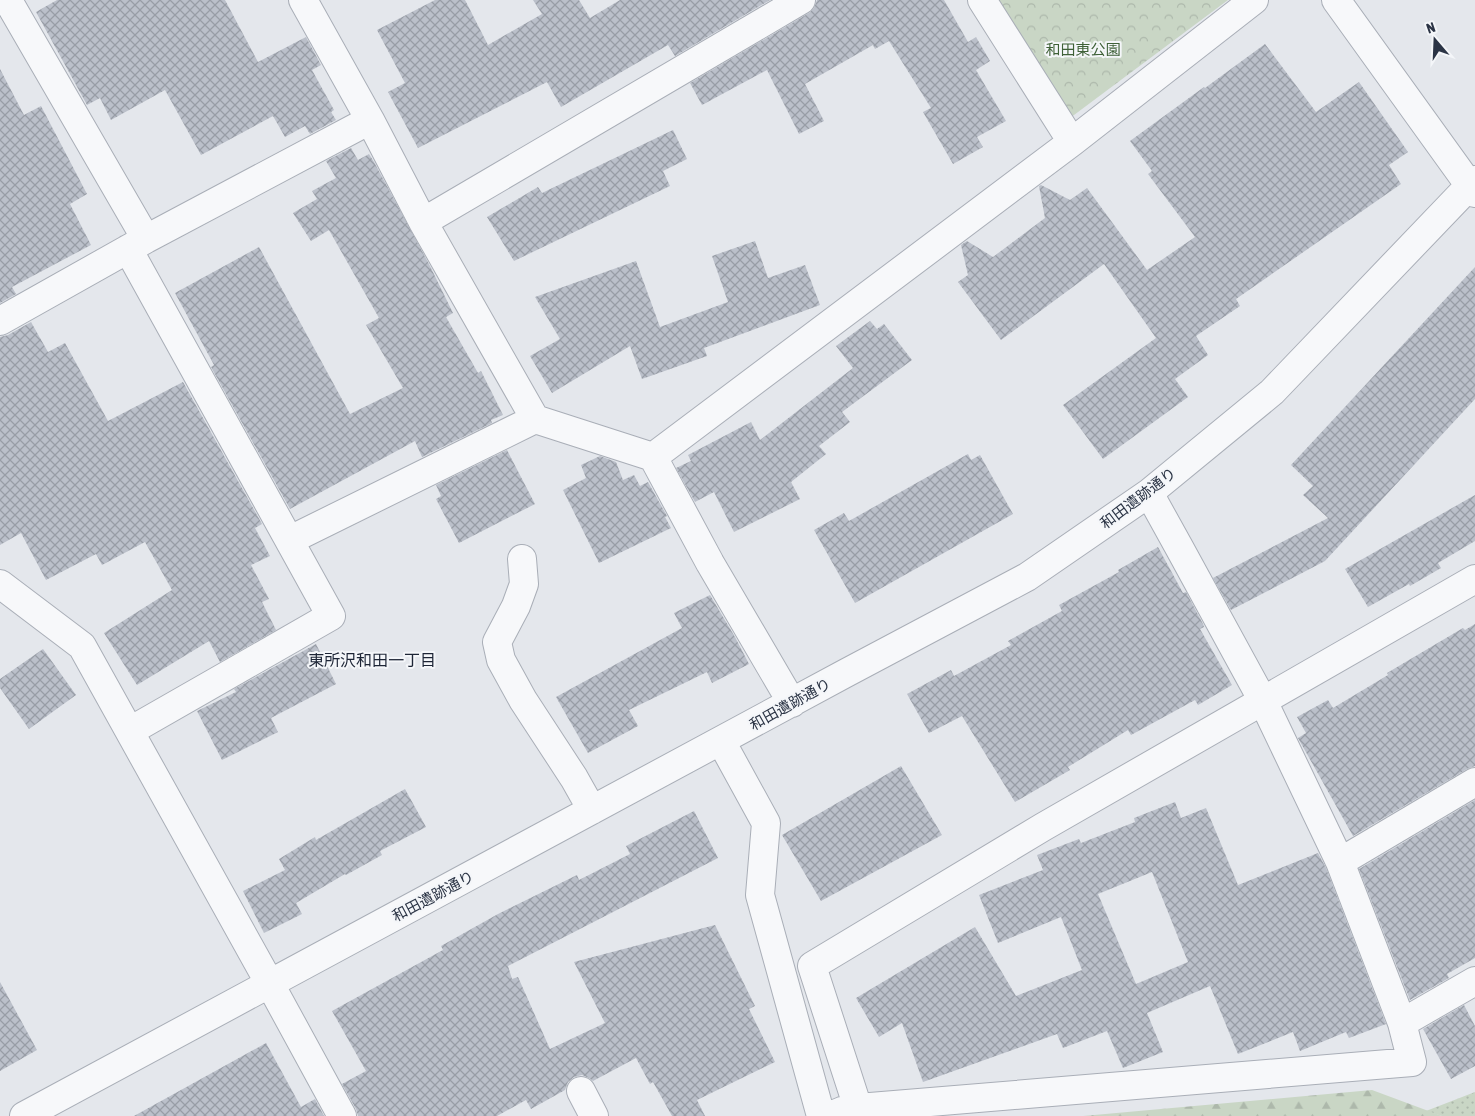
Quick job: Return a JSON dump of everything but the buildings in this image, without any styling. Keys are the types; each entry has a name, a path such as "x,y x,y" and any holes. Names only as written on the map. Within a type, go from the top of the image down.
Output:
{"street":[{"path":"303,0 370,120 423,222 535,418 653,457 710,563 792,702"},
{"path":"423,222 763,10 801,0"},
{"path":"982,0 1072,142"},
{"path":"653,457 1072,142 1254,0"},
{"path":"1336,0 1473,186"},
{"path":"9,5 137,244 331,616 130,731"},
{"path":"0,320 137,244 370,120"},
{"name":"和田遺跡通り","path":"24,1116 1027,577 1149,493 1272,392 1473,186"},
{"path":"290,540 535,418"},
{"path":"838,1113 1412,1062 1402,1023 1340,862 1263,701 1149,493"},
{"path":"522,559 524,584 516,606 497,642 501,660 523,700 574,778 592,810"},
{"path":"838,1113 812,966 1043,827 1475,579"},
{"path":"0,584 82,646 342,1116"},
{"path":"721,741 766,824 760,894 838,1113"},
{"path":"1340,862 1475,782"},
{"path":"1402,1023 1475,981"},
{"path":"581,1091 594,1116"}],"green space":[{"name":"和田東公園","path":"995,0 1228,0 1070,118"},
{"path":"1372,1090 1442,1116 1083,1116"},
{"path":"1475,1092 1475,1116 1442,1116 1426,1111"}],"district":[{"name":"東所沢和田一丁目","path":"372,660"}]}
